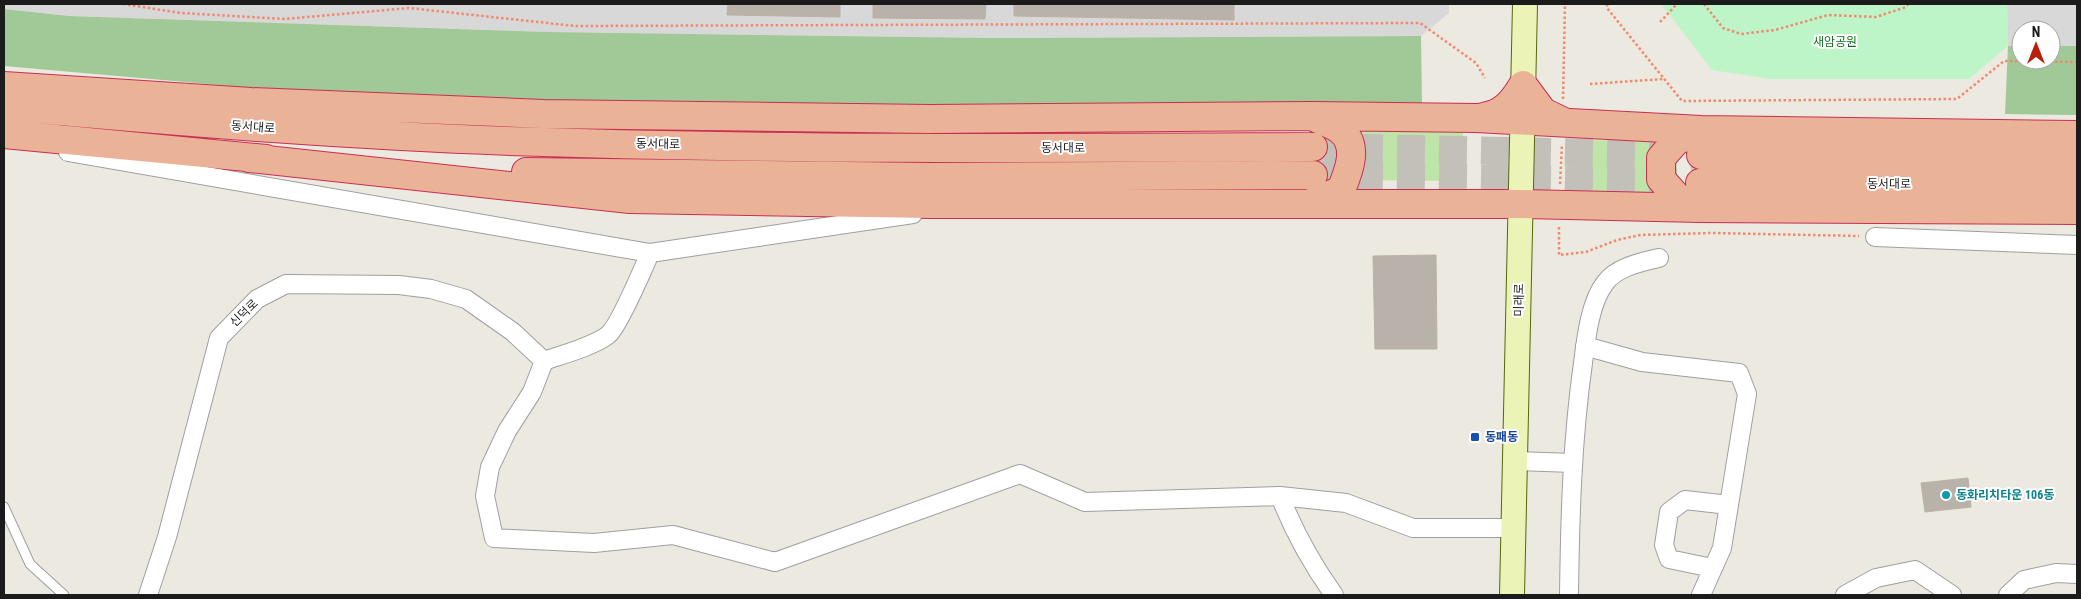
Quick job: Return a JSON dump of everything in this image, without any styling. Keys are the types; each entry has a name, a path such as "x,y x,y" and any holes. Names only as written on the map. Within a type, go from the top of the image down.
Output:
{"highway":[{"path":"1476,118 1493,116 1504,110 1514,100 1523,85 1543,112 1556,120 1701,143 2077,135"},
{"path":"4,86 251,102 544,114 930,119 1314,116 1476,118 1574,123"},
{"name":"동서대로","path":"4,106 250,128 541,142 927,148 1314,147"},
{"path":"1312,203 1341,190 1351,167 1351,147 1340,130 1314,116"},
{"path":"4,134 630,199 980,204 1520,204 1700,196"},
{"path":"2077,158 1676,141 1661,158 1661,179 1677,197 1700,196 2077,210"},
{"path":"249,158 542,172 929,177 1313,175"},
{"name":"동서대로","path":"1700,196 2077,186"}],"main road":[{"name":"미래로","path":"1512,595 1515,528 1525,4"}],"street":[{"path":"4,141 650,253 980,204"},
{"path":"1875,237 2077,245"},
{"path":"650,253 630,298 609,334 544,361 532,392 506,431 490,467 486,496 494,538 594,543 673,535 775,562 1020,474 1085,502 1280,496 1346,503 1413,528 1515,528"},
{"path":"1569,595 1573,463 1585,346 1591,314 1605,282 1632,264 1659,258"},
{"name":"신덕로","path":"148,595 167,537 219,338 257,299 286,284 400,285 431,288 466,299 513,332 544,361"},
{"path":"1585,346 1642,362 1739,373 1747,394 1722,548 1701,595"},
{"path":"1516,461 1573,463"},
{"path":"1280,496 1289,521 1311,563 1334,595"},
{"path":"1712,568 1669,559 1664,545 1669,512 1685,500 1729,505"},
{"path":"1845,595 1876,578 1915,570 1952,595"},
{"path":"2008,595 2024,580 2056,573 2077,574"}],"lane":[{"path":"4,507 30,564 64,595"}],"path":[{"path":"123,4 181,13 285,19 409,8 575,26 1420,23 1476,63 1485,78"},
{"path":"1607,4 1607,8 1682,101 1957,99 2004,61 2077,62"},
{"path":"1660,22 1677,4"},
{"path":"1704,4 1723,28 1741,34 1775,30 1828,15 1876,17 1906,7 1908,4"},
{"path":"1590,84 1663,79"}],"shaded area":[{"path":"4,4 1449,4 1449,13 1421,36 993,38 547,32 69,16 4,9"},
{"path":"2007,4 2077,4 2077,46 2061,46 2061,20 2011,20 2011,46 2008,46"}],"green space":[{"name":"새암공원","path":"1661,4 2007,4 2008,46 1969,79 1770,79 1712,70"},
{"path":"4,9 69,16 548,32 993,38 1421,36 1422,105 547,104 299,92 4,66"},
{"path":"2008,46 2011,46 2011,70 2061,70 2061,46 2077,46 2077,115 2005,114"},
{"path":"1350,125 1463,130 1463,181 1360,180"},
{"path":"1571,140 1654,141 1650,156 1663,202 1570,200"}],"building":[{"path":"728,4 840,4 840,17 727,15"},
{"path":"873,4 986,4 985,19 873,18"},
{"path":"1014,4 1234,4 1234,20 1014,16"},
{"path":"1436,255 1437,349 1375,349 1373,256"},
{"name":"동화리치타운 106동","path":"1968,478 1971,507 1925,512 1921,483"}],"tunnel":[{"path":"1313,147 1701,155"},
{"path":"1313,175 1700,183"}],"place":[{"name":"동패동","path":"1475,437"},
{"name":"동화리치타운 106동","path":"1946,495"}]}
